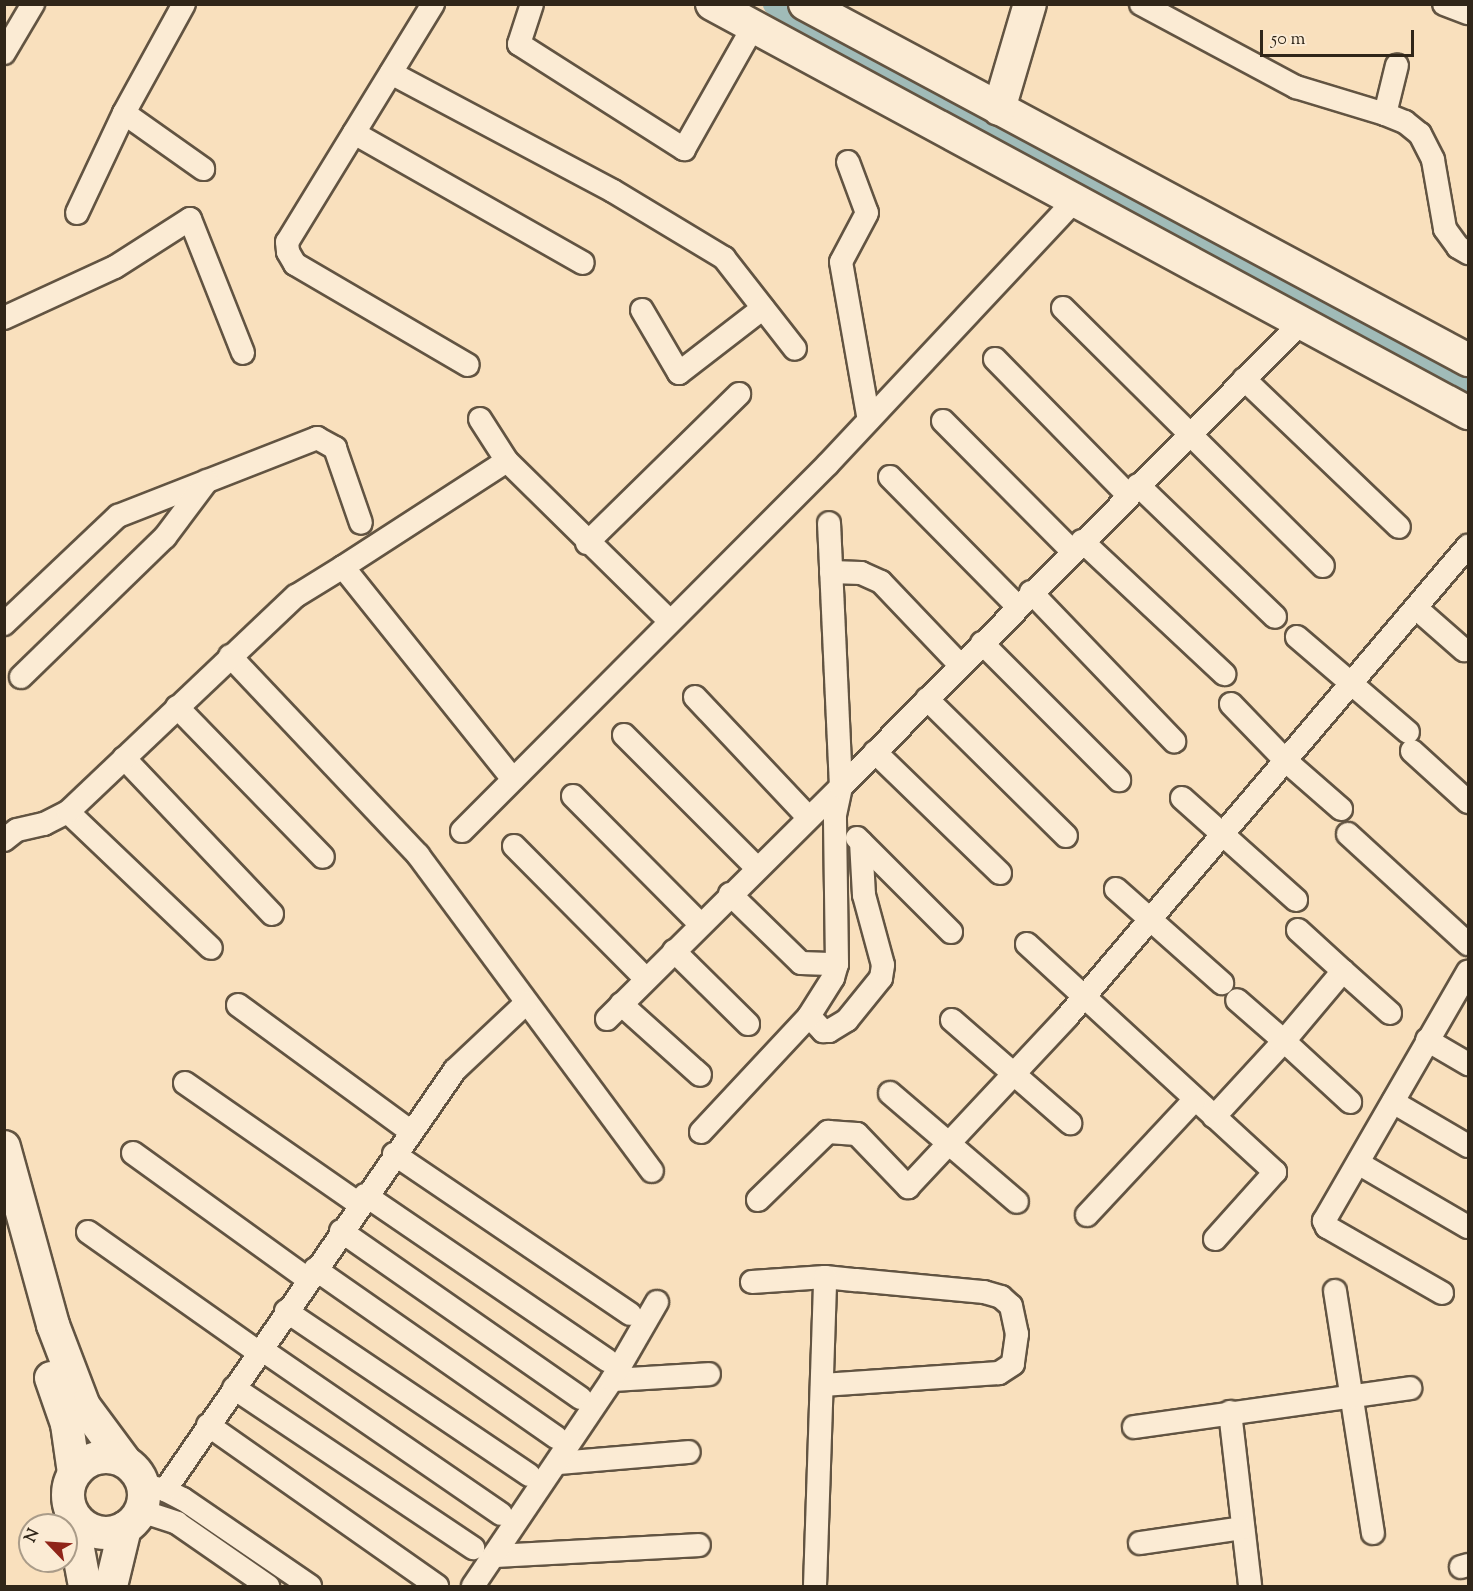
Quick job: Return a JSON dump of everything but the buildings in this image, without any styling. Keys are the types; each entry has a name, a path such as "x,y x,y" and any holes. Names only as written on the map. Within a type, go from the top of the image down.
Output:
{"street":[{"path":"4,53 33,4"},
{"path":"432,4 287,242 288,252 295,264 468,365"},
{"path":"532,4 519,44 684,149 753,27"},
{"path":"712,4 1468,413"},
{"path":"805,4 1468,360"},
{"path":"999,109 1030,4"},
{"path":"1141,4 1296,87 1405,122 1420,134 1433,160 1445,229 1458,247 1468,252"},
{"path":"1444,4 1468,13"},
{"path":"77,213 124,113 182,5"},
{"path":"1385,114 1397,65"},
{"path":"391,73 613,191 724,258 795,350"},
{"path":"124,113 203,169"},
{"path":"354,134 583,263"},
{"path":"848,162 867,213 841,262 870,420"},
{"path":"462,831 870,420 1075,200"},
{"path":"4,318 116,267 190,219 243,353"},
{"path":"700,1075 614,1011 807,816 875,752 1024,599 1301,322 1321,281"},
{"path":"642,310 679,373 763,308"},
{"path":"1063,308 1323,566"},
{"path":"995,359 1133,490 1275,617"},
{"path":"1244,379 1399,527"},
{"path":"587,543 739,393"},
{"path":"480,419 507,461 587,543 670,621"},
{"path":"943,421 1077,546 1224,674"},
{"path":"4,624 118,516 317,438 327,441 335,448 361,523"},
{"path":"4,840 17,830 44,824 68,812 230,656 296,596 507,461"},
{"path":"890,477 1024,599 1174,741"},
{"path":"21,677 165,537 207,481"},
{"path":"700,1132 826,994 837,964 836,815 841,786 829,524"},
{"path":"758,1200 828,1132 857,1134 908,1187 1084,997 1468,546"},
{"path":"343,567 513,779"},
{"path":"831,572 861,573 881,582 960,665"},
{"path":"1416,608 1464,650"},
{"path":"1298,637 1410,741 1468,802"},
{"path":"982,643 1119,780"},
{"path":"230,656 418,855 526,1004 652,1171"},
{"path":"695,697 807,816"},
{"path":"927,699 1066,836"},
{"path":"1231,704 1286,761 1341,808"},
{"path":"177,707 323,857"},
{"path":"624,735 756,867"},
{"path":"875,752 1000,873"},
{"path":"124,758 272,914"},
{"path":"573,796 700,924"},
{"path":"1182,798 1296,900"},
{"path":"68,812 211,948"},
{"path":"836,815 951,932"},
{"path":"1348,834 1468,944"},
{"path":"808,1016 823,1031 829,1031 847,1020 881,978 883,965 864,895 861,842"},
{"path":"514,846 646,979"},
{"path":"1116,889 1350,1102"},
{"path":"730,894 801,963 809,967 837,964"},
{"path":"1299,930 1390,1013"},
{"path":"1028,944 1275,1172 1215,1239"},
{"path":"674,951 748,1024"},
{"path":"1214,1117 1343,972"},
{"path":"1442,1293 1327,1227 1324,1221 1427,1040 1466,977"},
{"path":"72,1512 89,1530 102,1533 143,1503 208,1425 410,1131 455,1070 526,1004"},
{"path":"238,1005 410,1131"},
{"path":"952,1020 1070,1123"},
{"path":"1427,1040 1468,1064"},
{"path":"184,1083 362,1200 610,1370 708,1374"},
{"path":"890,1093 947,1146 1017,1202"},
{"path":"1087,1215 1195,1099"},
{"path":"1393,1102 1468,1146"},
{"path":"4,1147 53,1325 80,1396 124,1460 134,1468 143,1503 111,1587"},
{"path":"133,1153 556,1437"},
{"path":"394,1154 630,1314"},
{"path":"1358,1163 1468,1227"},
{"path":"4,1221 34,1330 67,1424 74,1473 68,1487 85,1587"},
{"path":"341,1231 580,1398"},
{"path":"88,1232 501,1514"},
{"path":"814,1587 825,1277"},
{"path":"752,1282 825,1277 1001,1297 1011,1306 1017,1334 1013,1364 999,1373 822,1385"},
{"path":"1335,1291 1373,1533"},
{"path":"473,1587 497,1556 558,1463 610,1370 657,1302"},
{"path":"286,1311 530,1475"},
{"path":"234,1388 473,1548"},
{"path":"1134,1427 1410,1388"},
{"path":"1230,1412 1250,1587"},
{"path":"208,1425 437,1587"},
{"path":"558,1463 690,1452"},
{"path":"74,1473 97,1457 124,1460"},
{"path":"143,1503 177,1523 268,1587"},
{"path":"143,1503 310,1587"},
{"path":"1140,1543 1243,1528"},
{"path":"497,1556 699,1545"}],"waterway":[{"path":"773,4 1468,385"}]}
